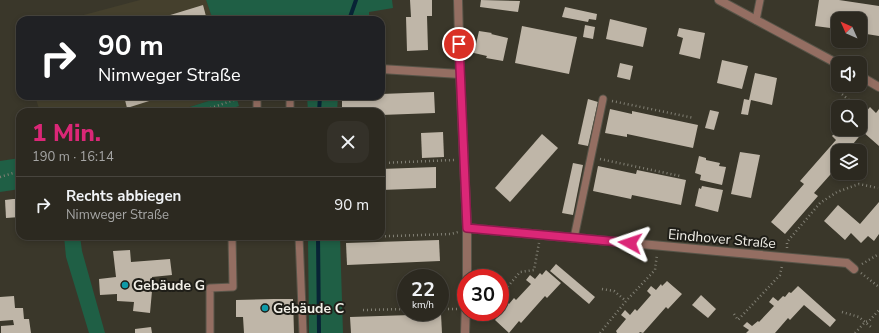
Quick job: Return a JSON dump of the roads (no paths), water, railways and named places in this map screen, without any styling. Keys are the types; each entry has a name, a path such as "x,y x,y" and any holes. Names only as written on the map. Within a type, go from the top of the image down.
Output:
{"street":[{"path":"458,0 467,228 467,269"},
{"path":"718,0 831,60"},
{"path":"385,69 460,74"},
{"path":"867,80 879,86"},
{"name":"Eindhover Straße","path":"467,228 847,263 854,269"},
{"path":"465,321 465,333"}],"lane":[{"path":"756,20 760,0"},
{"path":"574,238 603,99"},
{"path":"210,333 210,288 233,287 232,240"},
{"path":"299,240 303,333"}],"waterway":[{"path":"350,16 356,0"},
{"path":"319,108 320,100"},
{"path":"318,240 319,333"}],"place":[{"name":"Gebäude G","path":"125,285"},
{"name":"Gebäude C","path":"265,308"}]}
